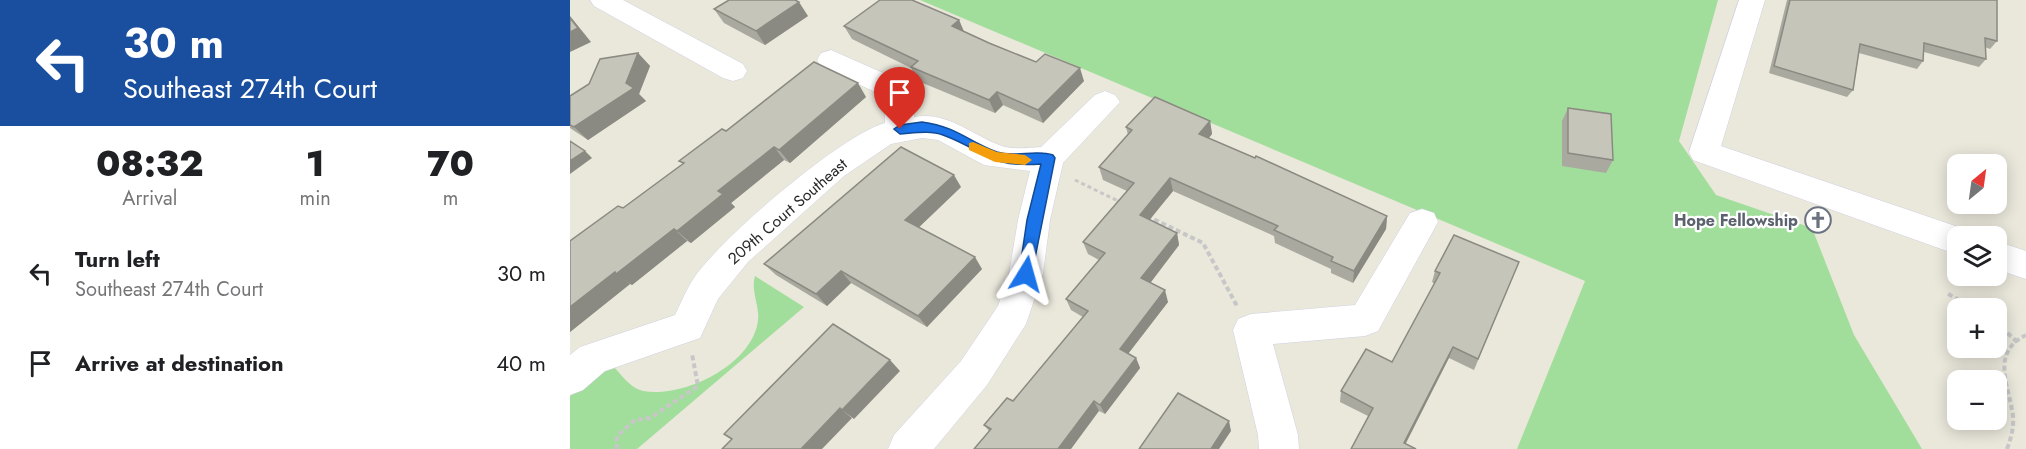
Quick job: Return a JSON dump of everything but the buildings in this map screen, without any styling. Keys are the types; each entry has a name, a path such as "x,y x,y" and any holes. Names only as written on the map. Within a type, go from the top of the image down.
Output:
{"street":[{"path":"603,0 733,71"},
{"path":"1752,0 1704,153 1947,237"},
{"path":"831,60 898,91 900,129 922,127 944,130 995,157 1048,162"},
{"path":"908,449 974,374 1013,313 1026,274 1034,220 1048,162 1106,102"},
{"name":"209th Court Southeast","path":"687,327 706,289 736,252 833,168 867,144 900,129"},
{"path":"1279,449 1278,435 1251,330 1365,320 1422,222"},
{"path":"2007,259 2026,265"},
{"path":"570,378 593,359 687,327"}],"path":[{"path":"1048,162 1130,207"},
{"path":"1140,212 1203,243 1251,330"},
{"path":"1948,294 1955,298"},
{"path":"617,449 617,436 634,420 650,418 698,386 687,327"},
{"path":"2007,332 2017,342"},
{"path":"2007,449 2013,436 2014,414 2002,370 2011,349 2026,335"}],"green space":[{"path":"920,0 1718,0 1679,141 1716,195 1812,228 1854,335 1922,449 1517,449 1585,281"},
{"path":"755,276 804,307 637,449 570,449 570,396 597,374 615,368 639,390 659,392 676,390 711,376 741,354 751,341 757,326"}],"slow traffic":[{"path":"973,146 995,157 1025,160"}],"place":[{"name":"Hope Fellowship","path":"1818,220"}],"route":[{"path":"900,129 922,127 944,130 995,157 1021,160 1049,158 1034,220 1026,274"}]}
